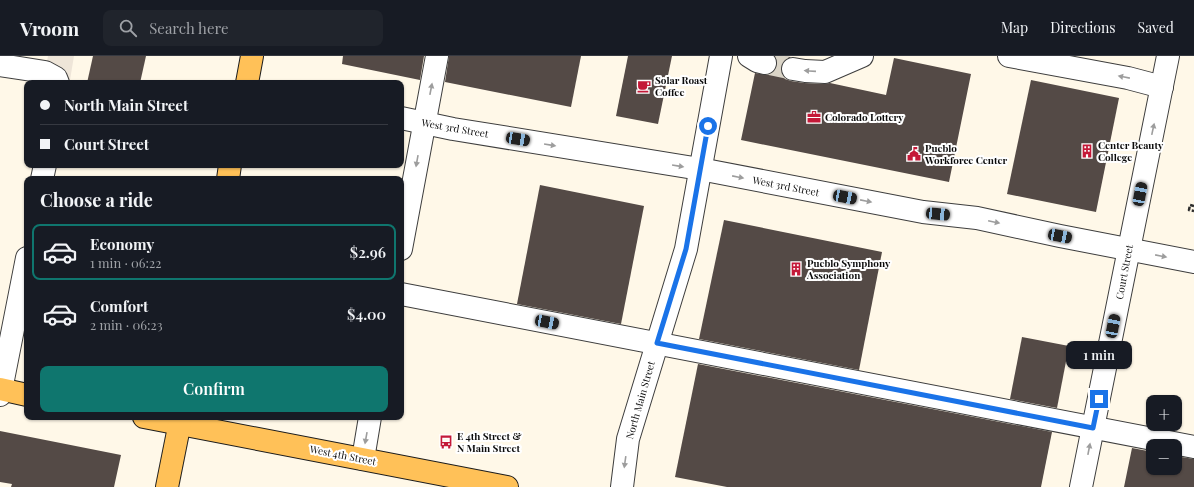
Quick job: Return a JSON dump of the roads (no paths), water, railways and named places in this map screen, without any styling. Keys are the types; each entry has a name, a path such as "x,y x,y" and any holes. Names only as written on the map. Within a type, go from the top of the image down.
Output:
{"main road":[{"path":"248,80 252,56"},
{"path":"0,391 24,395"},
{"path":"167,487 180,420"},
{"name":"West 4th Street","path":"180,420 362,459 507,487"}],"street":[{"path":"404,233 437,56"},
{"name":"North Main Street","path":"622,487 628,439 686,249 721,56"},
{"path":"829,56 857,58"},
{"path":"1009,56 1128,78 1162,87"},
{"name":"Court Street","path":"1081,487 1168,56"},
{"path":"793,69 825,72 857,58"},
{"path":"0,65 45,72 56,78 57,80"},
{"name":"West 3rd Street","path":"404,119 453,129 700,169 923,212 977,218 1194,262"},
{"path":"0,391 24,273"},
{"path":"404,295 1194,447"},
{"path":"362,459 369,420"}],"tunnel":[{"path":"765,63 793,69"}],"place":[{"name":"Solar Roast Coffee","path":"644,86"},
{"name":"Colorado Lottery","path":"814,117"},
{"name":"Center Beauty College","path":"1087,151"},
{"name":"Pueblo Workforce Center","path":"914,154"},
{"name":"Pueblo Symphony Association","path":"796,269"},
{"name":"E 4th Street & N Main Street","path":"446,442"}]}
